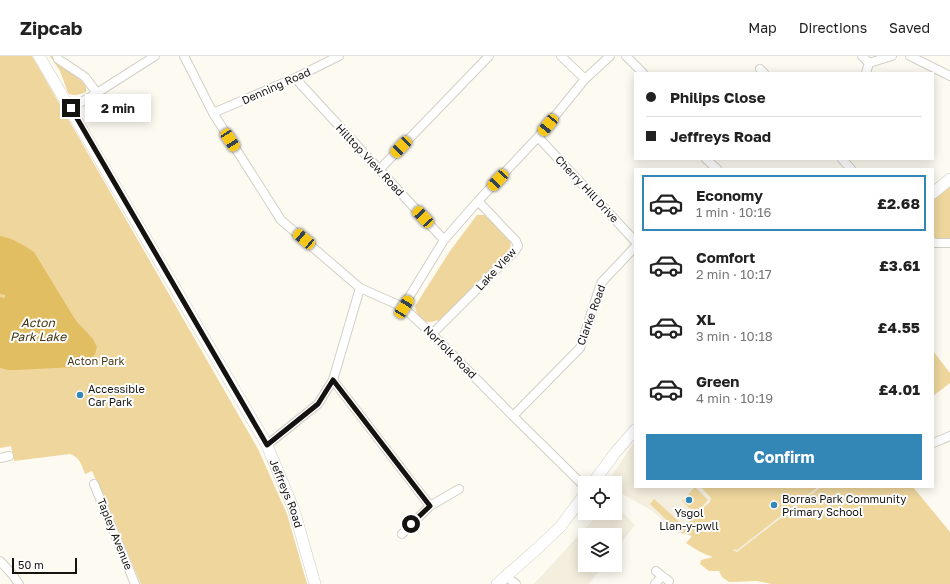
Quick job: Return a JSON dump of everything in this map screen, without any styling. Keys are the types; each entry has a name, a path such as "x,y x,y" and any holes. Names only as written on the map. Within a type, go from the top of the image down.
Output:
{"street":[{"name":"Jeffreys Road","path":"39,56 71,108 267,445 294,510 315,584"},
{"path":"57,56 58,59 85,77 97,93"},
{"path":"71,108 155,56"},
{"name":"Norfolk Road","path":"184,56 212,113 281,220 360,288 404,307 578,480"},
{"name":"Denning Road","path":"212,113 295,78 339,56"},
{"path":"379,170 489,56"},
{"path":"561,56 585,79"},
{"path":"404,307 444,240 538,137 585,79 610,56"},
{"path":"626,56 642,72"},
{"path":"862,56 869,63"},
{"path":"869,63 892,56"},
{"path":"910,56 950,76"},
{"path":"866,72 869,63"},
{"name":"Hilltop View Road","path":"295,78 444,240"},
{"name":"Cherry Hill Drive","path":"538,137 634,240"},
{"path":"707,160 716,168"},
{"path":"843,160 851,168"},
{"path":"934,192 950,180"},
{"name":"Lake View","path":"432,334 515,251 518,246 516,241 478,202"},
{"path":"934,243 950,243"},
{"name":"Clarke Road","path":"513,416 580,348 601,283 634,248"},
{"path":"267,445 318,404 333,380 360,288"},
{"path":"333,380 430,506"},
{"path":"598,476 634,431"},
{"path":"934,443 950,436"},
{"path":"0,458 9,456"},
{"name":"Tapley Avenue","path":"94,484 133,583"},
{"path":"401,535 430,506 460,489"},
{"path":"497,584 560,527 578,503"},
{"path":"0,561 19,584"},
{"path":"506,576 516,584"},
{"path":"654,584 662,576"}],"shaded area":[{"name":"Ysgol Llan-y-pwll","path":"634,442 634,488 820,488 738,552 697,537 678,533 651,510 622,494 622,476 612,476"},
{"path":"622,512 635,525 622,542 622,528 585,528 593,520 622,520"},
{"path":"578,536 578,572 598,572 589,584 534,584"}],"green space":[{"name":"Acton Park","path":"0,56 32,56 258,449 287,514 307,584 141,584 92,471 85,474 82,465 76,457 70,454 14,461 11,446 0,448"},
{"path":"50,56 53,56 84,83 86,92 75,95 68,93 60,71"},
{"path":"950,185 950,238 942,240 934,238 934,198"},
{"path":"477,215 486,215 509,238 511,244 509,251 439,322 437,320 427,322 418,314 415,306 450,251"},
{"path":"934,352 950,373 950,383 934,395"},
{"path":"694,488 696,488 708,500 695,514 682,501"},
{"path":"702,488 817,488 737,550 733,550 737,552 820,488 914,488 950,532 950,584 772,584 757,581 729,582 722,577 719,571 709,571 700,564 701,560 713,557 686,543 692,536 679,532 650,504 654,499 684,526 710,502 711,498"}],"water":[{"name":"Acton Park Lake","path":"0,236 18,242 34,252 73,316 93,339 97,347 95,354 83,366 16,370 0,368 0,297 5,298 5,295 0,294"}],"place":[{"name":"Accessible Car Park","path":"80,395"},
{"name":"Ysgol Llan-y-pwll","path":"689,500"},
{"name":"Borras Park Community Primary School","path":"774,505"}],"route":[{"path":"71,108 267,445 318,404 333,380 430,506 411,524"}]}
